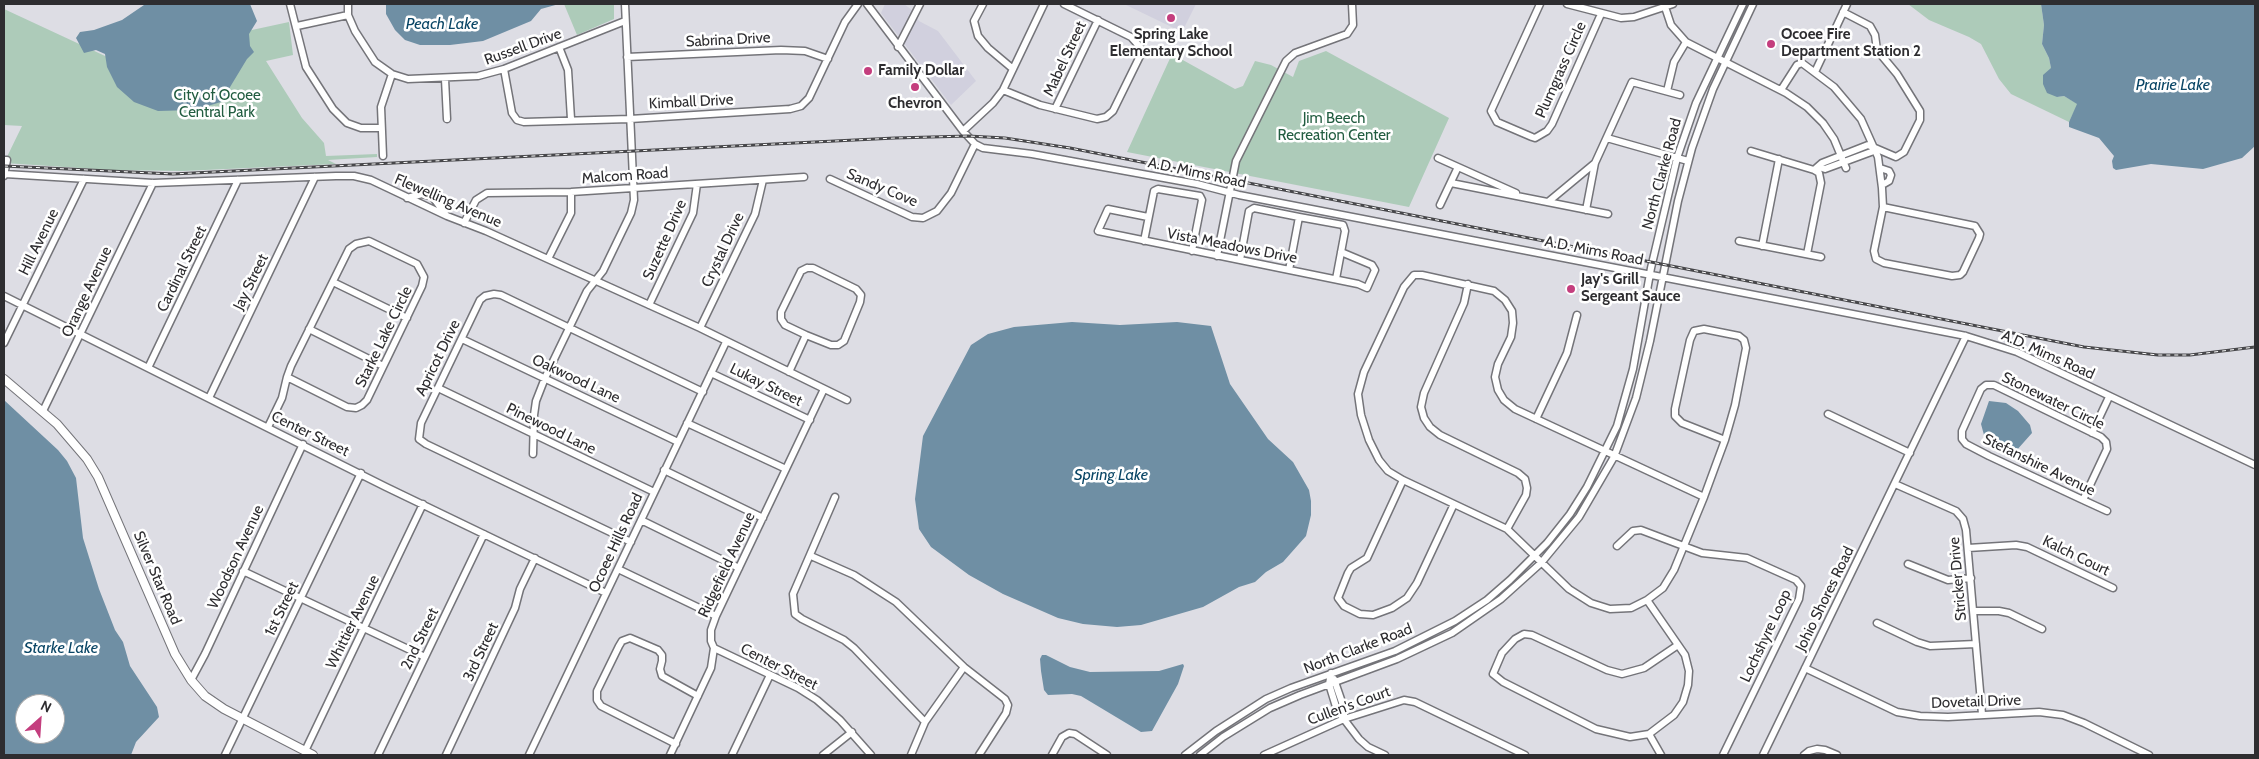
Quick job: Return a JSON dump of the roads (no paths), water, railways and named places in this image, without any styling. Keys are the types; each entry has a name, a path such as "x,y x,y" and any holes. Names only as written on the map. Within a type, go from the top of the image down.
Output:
{"main road":[{"name":"Silver Star Road","path":"4,380 43,411 73,441 98,477 175,654 190,680 213,703 313,755"}],"street":[{"path":"290,4 306,67 333,109 348,123 361,128 381,128"},
{"name":"Russell Drive","path":"348,4 348,15 355,31 375,62 392,74 408,79 445,79 478,76 504,69 626,21"},
{"path":"533,454 536,401 545,378 587,291 604,271 631,213 634,200 625,4"},
{"name":"Kimball Drive","path":"504,69 512,113 517,120 524,122 571,119 630,119 790,109 801,106 809,98 846,22 858,4"},
{"path":"867,4 898,47 975,144"},
{"path":"898,47 920,4"},
{"path":"982,4 974,21 978,36 988,48 1013,69"},
{"path":"965,133 1002,90 1044,4"},
{"path":"1002,90 1056,109 1097,119 1106,118 1113,111 1140,56 1141,48 1138,42 1064,4"},
{"path":"1216,256 1236,161 1286,61 1295,53 1347,34 1353,25 1352,4"},
{"name":"Plumgrass Circle","path":"1540,4 1491,111 1497,122 1536,138 1547,131 1552,124 1600,14"},
{"name":"Plumgrass Circle","path":"1567,4 1621,18 1634,17 1672,4"},
{"name":"North Clarke Road","path":"1185,755 1216,731 1266,699 1331,673 1395,651 1455,621 1487,600 1536,555 1570,514 1588,486 1617,426 1633,369 1650,274 1677,158 1696,103 1743,4"},
{"name":"North Clarke Road","path":"1200,755 1270,708 1396,659 1452,633 1493,605 1542,563 1579,517 1614,457 1636,398 1688,161 1702,116 1724,63 1754,4"},
{"path":"1815,72 1847,4"},
{"path":"1665,6 1671,25 1686,42 1716,59 1781,90 1802,103 1817,116 1834,139 1844,162"},
{"path":"1843,12 1870,26 1875,35 1877,50 1897,74 1920,111 1920,120 1903,154 1896,157 1874,149"},
{"path":"297,26 348,15"},
{"name":"Mabel Street","path":"1056,109 1098,20"},
{"path":"1667,91 1674,62 1686,42"},
{"path":"559,47 568,70 571,119"},
{"name":"Sabrina Drive","path":"627,57 781,50 805,51 828,59"},
{"path":"1781,90 1799,63 1815,72 1834,87 1861,119 1874,149 1880,168 1882,185 1883,207 1874,251 1876,259 1880,262 1952,276 1960,275 1963,272 1979,238 1980,234 1975,226 1883,207"},
{"path":"383,156 381,107 392,74"},
{"path":"445,79 447,119"},
{"path":"1586,210 1595,163 1632,82 1680,95"},
{"path":"1607,138 1688,161"},
{"name":"A.D. Mims Road","path":"975,144 990,150 1090,164 1966,336 2017,352 2109,397 2255,464"},
{"name":"Sandy Cove","path":"830,179 912,217 923,218 936,211 951,193 975,144"},
{"path":"1817,168 1822,163 1844,162 1871,152 1874,149"},
{"path":"1751,151 1817,168"},
{"path":"1438,158 1526,198"},
{"path":"1762,246 1779,159"},
{"path":"4,175 5,160"},
{"path":"1548,202 1595,163"},
{"path":"1440,205 1458,167"},
{"path":"1807,254 1821,183 1817,168"},
{"path":"1880,168 1889,171 1891,175 1890,181 1882,185"},
{"name":"Flewelling Avenue","path":"4,175 153,183 354,176 371,180 447,216 486,231 700,328 847,400"},
{"name":"Jay Street","path":"209,398 315,177"},
{"name":"Malcom Road","path":"464,223 476,200 487,193 571,192 804,177"},
{"name":"Hill Avenue","path":"4,343 84,178"},
{"name":"Cardinal Street","path":"148,368 238,180"},
{"name":"Crystal Drive","path":"700,328 754,214 763,180"},
{"name":"Orange Avenue","path":"43,411 153,183"},
{"path":"1451,183 1608,214"},
{"name":"Suzette Drive","path":"649,305 693,213 697,184"},
{"path":"1144,241 1154,191 1158,189 1200,196 1202,200 1192,251"},
{"path":"548,259 571,213 571,192"},
{"path":"408,198 422,194 432,196 447,216"},
{"path":"1240,260 1250,211 1254,208 1343,225 1345,231 1336,279"},
{"name":"Vista Meadows Drive","path":"1148,217 1108,209 1098,231 1336,279 1367,288 1375,270 1372,265 1341,252"},
{"path":"1288,270 1299,217"},
{"name":"Starke Lake Circle","path":"268,427 282,398 287,377 349,249 363,241 369,242 417,264 424,277 422,286 367,400 356,408 346,407 287,377"},
{"path":"1740,241 1821,258"},
{"path":"813,268 856,288 861,295 860,302 844,341 838,345 830,345 806,335 785,325 780,319 781,312 801,271 813,268"},
{"path":"1704,497 1614,457 1515,409 1504,400 1498,390 1495,377 1498,364 1511,337 1512,311 1505,300 1494,291 1468,284 1414,275 1404,287 1364,372 1358,394 1361,415 1369,440 1379,460 1388,471 1403,480 1507,529 1569,589 1591,604 1610,609 1631,608 1648,600 1663,588 1674,570 1704,497 1725,440 1735,405 1746,348 1744,340 1738,336 1704,329 1694,331 1690,340 1675,416 1682,423 1725,440"},
{"path":"333,282 407,318"},
{"path":"1468,284 1461,310 1424,393 1421,406 1424,418 1430,427 1440,435 1518,473 1525,479 1526,495 1507,529"},
{"name":"Apricot Drive","path":"631,542 419,439 419,429 438,388 480,300 485,296 501,294 702,392"},
{"name":"Center Street","path":"4,296 606,593"},
{"path":"1536,419 1567,354 1577,315"},
{"path":"310,329 383,366"},
{"path":"789,372 806,335"},
{"name":"Johio Shores Road","path":"1763,755 1966,336"},
{"name":"Oakwood Lane","path":"462,339 678,442"},
{"name":"Ocoee Hills Road","path":"530,755 726,342"},
{"name":"Lukay Street","path":"712,373 810,420"},
{"name":"Stonewater Circle","path":"1962,439 1962,431 1981,389 1986,385 1994,385 2102,438 2106,442 2107,448 2083,500"},
{"name":"Pinewood Lane","path":"438,388 654,492"},
{"name":"Ridgefield Avenue","path":"670,755 711,668 714,648 711,638 716,616 824,389"},
{"path":"2092,433 2109,397"},
{"path":"1828,414 1910,453"},
{"path":"687,423 786,469"},
{"name":"Stefanshire Avenue","path":"1962,439 1989,456 2107,511"},
{"name":"Woodson Avenue","path":"190,680 303,444"},
{"path":"664,470 763,518"},
{"name":"1st Street","path":"225,755 361,473"},
{"path":"1403,480 1367,558 1351,568 1339,592 1340,603 1360,614 1374,615 1392,608 1408,598 1454,504"},
{"name":"Stricker Drive","path":"1895,484 1956,511 1963,519 1968,548 1982,714"},
{"path":"835,497 793,594 795,614 844,640 854,648 925,722"},
{"name":"Whittier Avenue","path":"305,751 423,504"},
{"path":"641,520 740,568"},
{"path":"1617,546 1633,531 1641,530 1684,546"},
{"name":"2nd Street","path":"378,755 484,534"},
{"name":"Kalch Court","path":"1968,548 2016,545 2027,547 2114,588"},
{"name":"Lochshyre Loop","path":"1684,546 1702,553 1747,558 1796,580 1801,586 1799,599 1723,755"},
{"path":"811,556 854,575 896,602 964,667 1005,699 1008,705 1006,713 979,755"},
{"name":"3rd Street","path":"446,755 516,608 520,589 535,558"},
{"path":"1908,564 1948,580 1970,578"},
{"path":"618,569 716,616"},
{"path":"243,571 425,657"},
{"path":"1648,600 1685,655 1689,671 1688,685 1683,702 1674,715 1649,734 1630,737 1596,729 1502,682 1493,674 1494,667 1502,653 1515,639 1524,634 1532,635 1607,670 1622,674 1644,668 1678,645"},
{"path":"1973,611 2010,613 2042,629"},
{"path":"1876,623 1930,646 1976,644"},
{"path":"676,744 601,706 597,700 597,691 622,641 630,638 658,650 662,655 660,669 662,676 698,696"},
{"name":"Center Street","path":"714,648 798,688 817,700 852,732 871,755"},
{"path":"911,755 925,722 964,667"},
{"name":"Dovetail Drive","path":"1805,668 1897,712 1920,716 2040,712 2064,715 2149,755"},
{"path":"1331,673 1333,683 1344,708 1344,719 1359,740 1368,747 1385,755"},
{"path":"732,755 770,675"},
{"name":"Cullen's Court","path":"1264,755 1344,719 1404,700 1415,702 1525,755"},
{"path":"823,755 852,732"},
{"path":"1052,755 1062,738 1069,733 1075,734 1107,755"},
{"path":"1649,734 1661,755"},
{"path":"1364,755 1368,747"},
{"path":"1804,755 1816,749 1826,750 1837,755"}],"water":[{"path":"250,4 257,21 249,34 250,46 254,52 247,59 221,102 194,110 158,111 134,102 117,87 107,67 105,54 96,50 84,53 76,38 80,32 94,30 122,20 144,5"},
{"name":"Peach Lake","path":"386,4 559,4 541,9 531,21 483,41 450,45 420,45 405,40 395,30 386,14"},
{"name":"Prairie Lake","path":"2041,4 2255,4 2255,146 2242,158 2203,169 2151,164 2116,170 2113,168 2112,161 2114,156 2099,138 2069,127 2069,122 2077,104 2064,96 2057,97 2047,93 2043,84 2043,75 2051,68 2049,58 2042,44 2044,25"},
{"name":"Spring Lake","path":"1072,322 1120,325 1177,322 1211,326 1230,384 1268,439 1293,462 1309,490 1311,515 1306,536 1283,562 1266,572 1255,582 1239,587 1203,607 1141,625 1117,627 1083,624 1058,618 1003,594 969,575 931,547 919,529 915,499 923,436 971,345 988,334 1014,327"},
{"name":"Starke Lake","path":"4,400 58,450 67,461 76,478 83,538 99,589 115,630 123,642 130,666 157,707 159,717 136,742 131,755 4,755"},
{"path":"1989,401 2006,403 2018,411 2030,425 2032,433 2011,455 1994,446 1984,435 1981,424"},
{"path":"1042,655 1046,655 1070,667 1090,672 1159,671 1183,664 1184,666 1178,684 1152,731 1141,732 1081,696 1072,694 1048,695 1044,690 1041,671 1040,659"}],"railway":[{"path":"4,166 173,174 895,138 968,136 1005,138 1070,148 2084,347 2158,355 2190,355 2255,347"}],"place":[{"name":"Spring Lake Elementary School","path":"1171,18"},
{"name":"Ocoee Fire Department Station 2","path":"1771,44"},
{"name":"Family Dollar","path":"868,71"},
{"name":"Chevron","path":"915,87"},
{"name":"Jay's Grill Sergeant Sauce","path":"1571,289"}],"park label":[{"name":"City of Ocoee Central Park","path":"217,104"},
{"name":"Jim Beech Recreation Center","path":"1334,128"}]}
